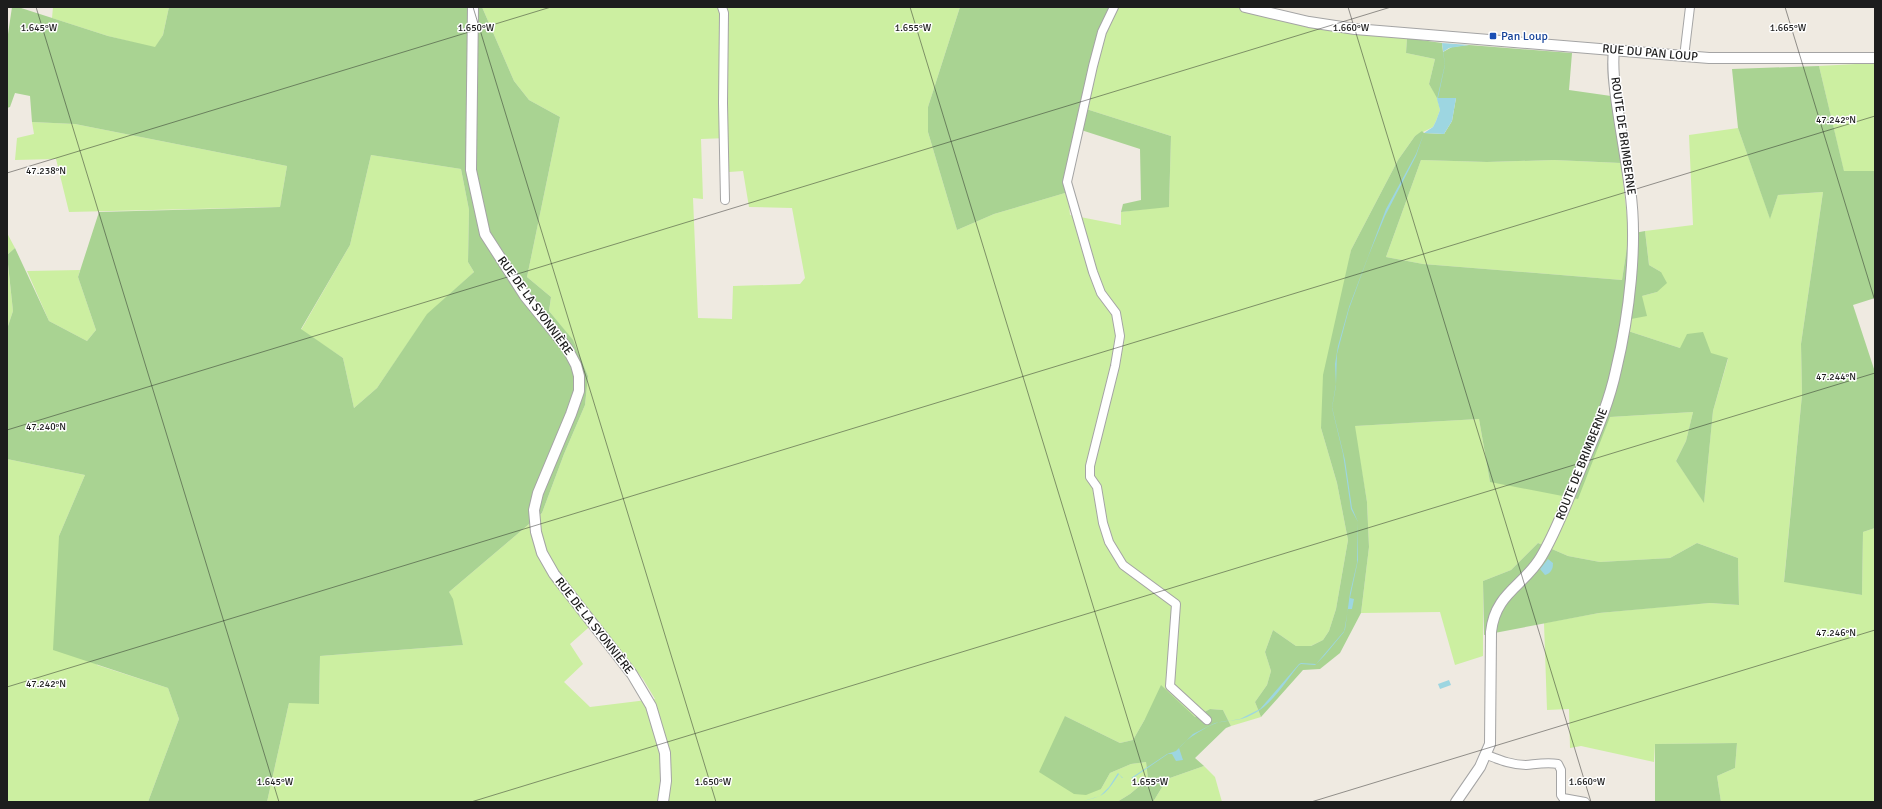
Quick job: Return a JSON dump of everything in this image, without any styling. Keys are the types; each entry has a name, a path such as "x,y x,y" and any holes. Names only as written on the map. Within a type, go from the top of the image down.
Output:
{"street":[{"name":"RUE DE LA SYONNIÈRE","path":"473,7 471,170 485,234 525,296 567,348 580,376 572,414 537,499 534,510 536,532 542,553 554,574 632,674 651,706 665,753 666,781 663,802"},
{"path":"722,7 724,13 723,103 725,200"},
{"path":"1114,7 1102,32 1067,182 1093,272 1102,293 1116,313 1120,336 1115,366 1090,466 1090,477 1097,487 1103,523 1109,542 1123,565 1176,604 1170,686 1207,720"},
{"name":"RUE DU PAN LOUP","path":"1245,7 1273,15 1355,29 1684,57 1735,60 1875,58"},
{"path":"1684,57 1690,7"},
{"name":"ROUTE DE BRIMBERNE","path":"1456,802 1487,755 1491,734 1490,698 1492,622 1497,608 1507,594 1541,558 1556,527 1602,419 1616,372 1631,275 1634,233 1630,189 1614,75 1614,50"},
{"path":"1487,755 1506,763 1524,765 1551,762 1558,764 1561,770 1561,796 1563,798 1585,802"}],"green space":[{"path":"12,7 18,7 108,36 155,47 163,35 169,7 482,7 514,81 529,100 560,117 527,277 551,297 549,311 573,340 588,376 585,405 564,454 542,513 449,592 453,599 463,645 320,656 319,704 289,703 267,802 148,802 179,719 168,688 53,650 59,536 85,475 7,459 7,329 13,311 7,255 15,248 49,321 87,341 96,330 78,277 99,212 280,207 287,166 75,124 32,122 30,96 15,93 10,107 7,108 7,41","holes":["371,155 461,169 469,210 468,262 474,272 427,314 377,388 354,408 343,358 301,329 350,245"]},
{"path":"53,7 169,7 163,35 155,48 108,36 52,18"},
{"path":"482,7 960,7 928,107 928,132 957,230 994,214 1065,193 1068,194 1070,215 1121,225 1121,212 1169,206 1171,136 1083,108 1112,7 1236,7 1323,29 1407,38 1406,53 1435,59 1429,84 1437,97 1440,110 1433,127 1415,136 1398,160 1351,250 1321,428 1337,483 1348,540 1336,609 1329,631 1323,640 1311,646 1296,646 1273,630 1265,652 1271,671 1267,685 1255,702 1261,717 1231,726 1223,710 1210,709 1195,717 1145,719 1133,740 1120,743 1065,716 1101,789 1110,773 1131,764 1146,762 1148,779 1130,794 1117,802 267,802 289,703 319,703 320,656 463,645 449,592 542,513 564,454 585,405 588,376 573,341 549,311 551,297 527,277 560,117 529,100 514,81","holes":["728,138 729,172 743,171 749,207 792,208 805,278 800,284 733,286 732,319 698,318 693,198 703,199 701,139","596,621 643,679 655,699 590,707 564,682 583,664 570,644"]},
{"path":"960,7 1112,7 1083,108 1171,136 1169,207 1121,212 1123,204 1141,200 1140,149 1078,129 1068,194 1065,193 994,214 957,230 928,132 928,107"},
{"path":"1407,38 1442,43 1443,52 1452,47 1469,45 1572,53 1569,90 1611,96 1621,163 1554,160 1487,162 1421,160 1386,257 1423,264 1622,280 1629,234 1645,231 1649,265 1661,272 1667,283 1657,292 1642,296 1647,316 1631,319 1628,331 1680,348 1687,334 1703,332 1711,353 1728,358 1713,411 1704,503 1676,461 1686,441 1693,412 1610,417 1578,499 1490,482 1479,419 1355,426 1367,502 1369,547 1361,613 1340,653 1320,669 1303,670 1261,717 1255,702 1267,685 1271,671 1265,652 1273,630 1296,646 1311,646 1323,640 1329,631 1336,609 1348,540 1337,483 1321,428 1323,375 1351,250 1398,160 1415,136 1422,131 1424,133 1444,134 1452,121 1456,98 1437,98 1429,84 1435,59 1406,53"},
{"path":"1875,63 1875,171 1844,172 1819,66"},
{"path":"1819,66 1844,171 1875,171 1875,298 1853,305 1875,372 1875,528 1863,532 1862,595 1784,582 1802,395 1801,344 1823,192 1778,195 1770,219 1738,128 1732,69"},
{"path":"32,122 75,124 287,166 280,207 69,212 56,159 15,160 17,138 34,134"},
{"path":"1738,128 1770,218 1778,195 1823,192 1801,344 1802,395 1784,581 1862,595 1863,532 1875,528 1875,802 1721,802 1717,776 1735,768 1737,743 1655,744 1654,762 1581,746 1570,748 1569,709 1547,710 1544,623 1599,613 1673,606 1710,603 1739,605 1738,558 1697,543 1670,558 1600,562 1568,556 1538,543 1511,570 1483,581 1483,656 1455,665 1440,612 1361,613 1369,547 1367,502 1354,426 1479,419 1490,482 1610,417 1693,412 1686,441 1676,461 1704,502 1713,411 1728,359 1680,348 1628,331 1631,318 1642,296 1657,292 1661,272 1649,265 1645,231 1693,225 1689,135"},
{"path":"371,155 461,169 469,210 468,262 474,272 427,315 377,388 354,408 343,358 301,330 350,245"},
{"path":"1421,160 1487,162 1554,160 1621,163 1629,234 1622,280 1423,264 1386,257"},
{"path":"7,233 15,248 7,255"},
{"path":"7,256 13,311 7,329"},
{"path":"80,270 78,277 96,330 87,341 49,321 27,271"},
{"path":"7,459 85,475 59,536 97,665 168,688 179,719 148,802 7,802"},
{"path":"1538,543 1568,556 1600,562 1670,558 1697,543 1738,558 1739,605 1710,603 1599,613 1484,635 1483,581 1511,570"},
{"path":"1161,685 1195,717 1210,709 1223,710 1231,726 1226,728 1195,758 1204,766 1167,779 1153,802 1117,802 1130,794 1148,779 1146,762 1131,764 1110,773 1101,789 1086,795 1074,794 1039,772 1065,716 1120,743 1133,740"},
{"path":"1737,743 1735,768 1717,776 1721,802 1655,802 1655,744"},
{"path":"1204,766 1215,777 1222,802 1153,802 1167,779"}],"water":[{"path":"1442,43 1469,45 1449,48 1443,52"},
{"path":"1445,64 1438,98 1456,98 1452,121 1444,134 1424,133 1433,127 1440,110 1437,99"},
{"path":"1424,133 1416,156 1385,216 1349,309 1337,354 1336,384 1335,364 1338,346 1349,307 1386,209 1416,154"},
{"path":"1332,407 1345,460 1352,508 1358,522 1351,509 1343,454"},
{"path":"1358,522 1358,560 1350,598 1354,599 1352,609 1348,609 1347,613 1350,593 1357,563"},
{"path":"1548,559 1553,563 1553,567 1550,572 1545,575 1540,569"},
{"path":"1344,631 1325,655 1316,664"},
{"path":"1299,664 1316,664 1299,665 1284,685 1262,709 1245,718 1238,720 1230,721 1240,719 1260,709"},
{"path":"1449,680 1451,685 1440,689 1438,684"},
{"path":"1219,722 1204,729 1185,742 1193,734"},
{"path":"1179,748 1183,760 1176,761 1172,754 1168,754 1131,778 1167,754 1176,751"},
{"path":"1118,773 1119,774 1107,791 1100,796 1109,787"}],"place":[{"name":"Pan Loup","path":"1493,36"}]}
